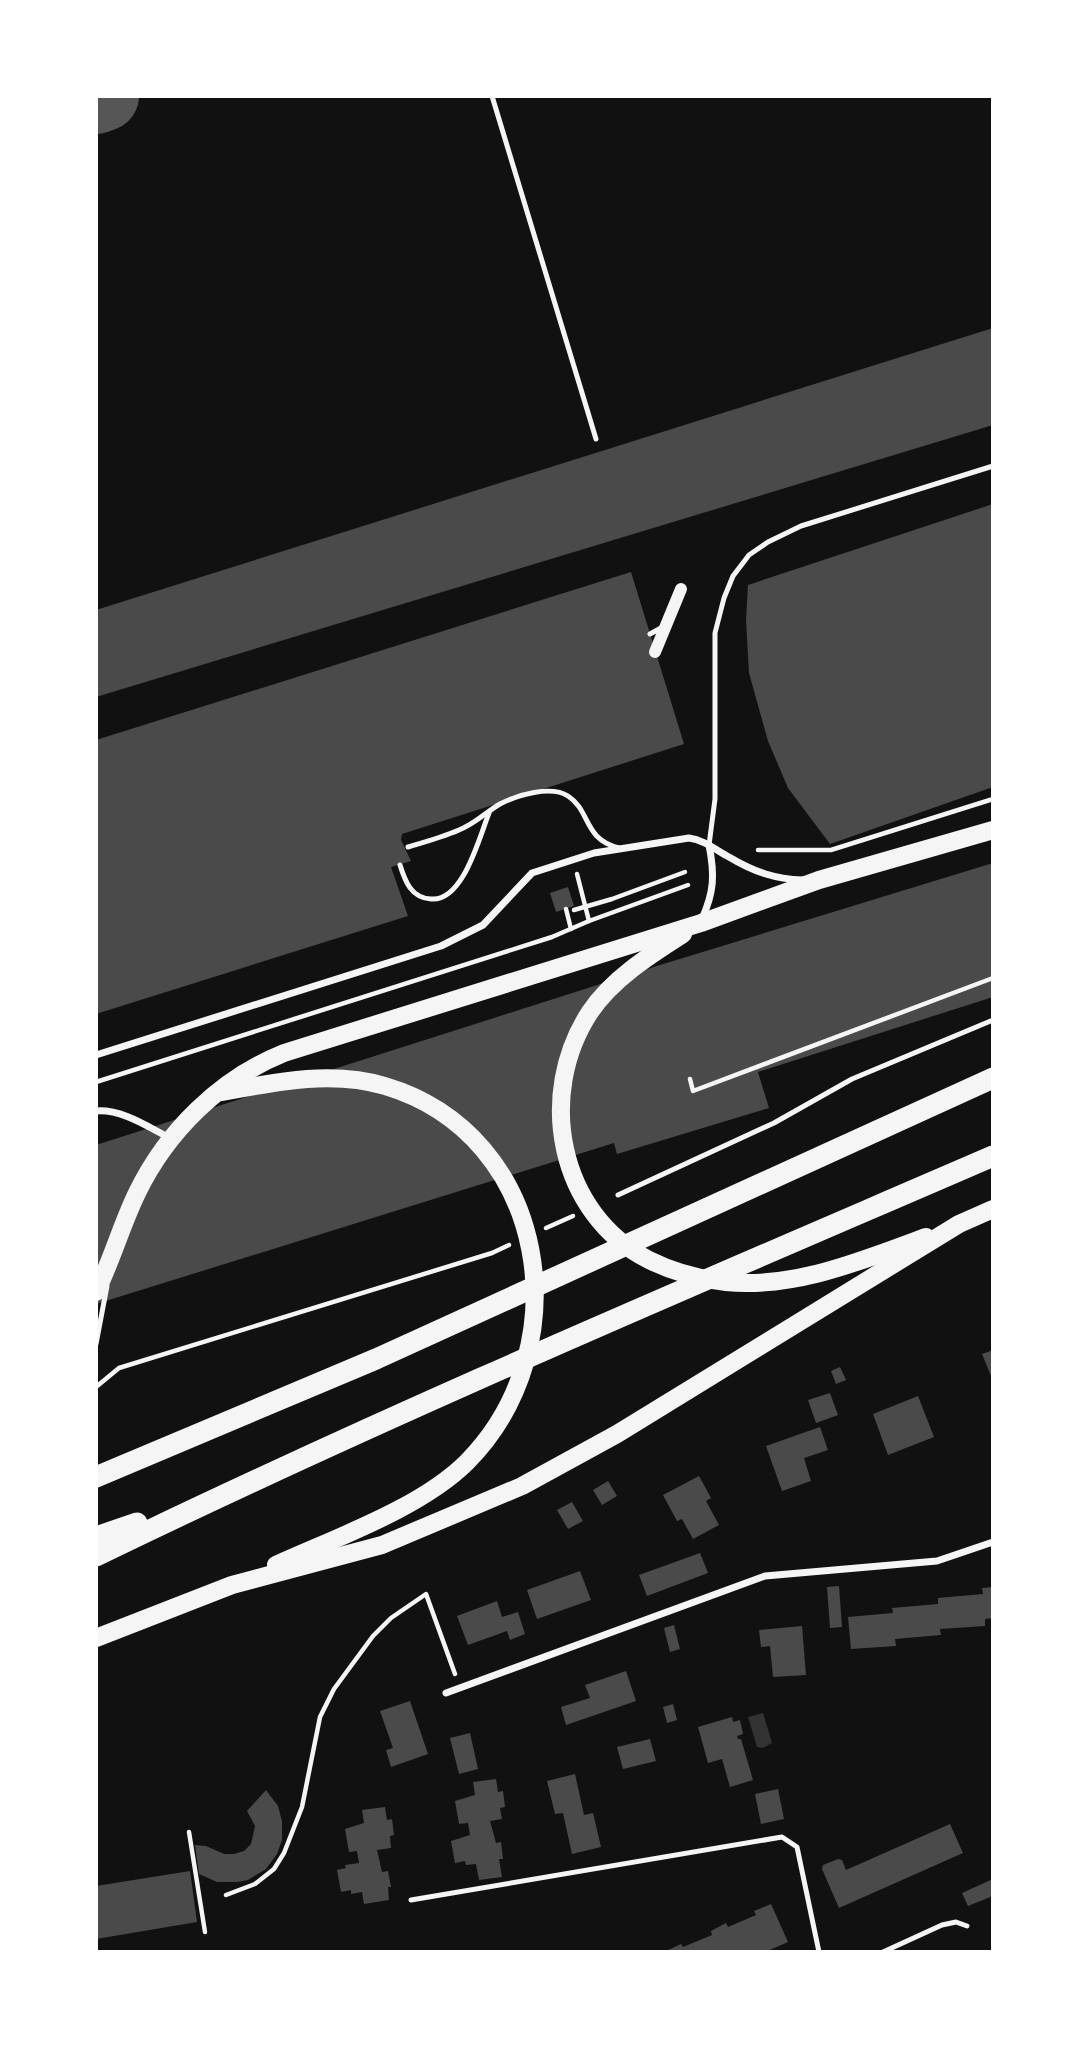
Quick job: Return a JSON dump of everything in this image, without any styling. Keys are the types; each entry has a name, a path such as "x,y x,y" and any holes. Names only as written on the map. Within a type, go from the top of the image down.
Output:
{"highway":[{"path":"96,1477 376,1359 993,1077"},
{"path":"96,1556 233,1490 523,1358 993,1156"},
{"path":"96,1537 233,1490"}],"main road":[{"path":"96,1292 110,1265 136,1195 153,1164 171,1138 217,1093 250,1068 284,1053 701,923 819,880 993,830"},
{"path":"701,923 649,957 612,986 598,1001 579,1032 565,1070 560,1101 564,1143 575,1179 588,1204 618,1237 648,1259 686,1274 729,1282 772,1281 847,1266 993,1209"},
{"path":"96,1638 232,1585 413,1502 452,1475 478,1450 498,1422 519,1382 527,1357 534,1323 536,1283 529,1243 518,1206 497,1165 453,1121 429,1105 387,1087 353,1080 318,1078 256,1085 217,1093"},
{"path":"232,1585 382,1545 522,1486 629,1427 959,1224"}],"street":[{"path":"655,652 681,589"},
{"path":"96,1055 441,946 483,925 532,873 594,853 683,838 697,839 762,874 781,879 819,880"},
{"path":"701,923 712,891 714,869 709,845"},
{"path":"96,1111 124,1115 171,1138"},
{"path":"446,1693 765,1576 937,1560 993,1542"}],"lane":[{"path":"492,96 596,439"},
{"path":"709,845 715,799 715,633 728,587 748,555 801,526 993,466"},
{"path":"650,634 667,625"},
{"path":"408,847 458,831 503,803 547,792 562,793 572,799 589,828 609,845 620,849"},
{"path":"400,865 408,885 416,894 426,899 446,897 460,883 489,813"},
{"path":"618,1195 774,1123 852,1079 993,1020"},
{"path":"96,1281 110,1265"},
{"path":"96,1344 110,1265"},
{"path":"411,1900 782,1837 797,1847 819,1952"},
{"path":"883,1952 942,1925 956,1922 967,1926"}],"path":[{"path":"758,850 831,850 993,799"},
{"path":"574,910 685,872"},
{"path":"577,873 589,920"},
{"path":"96,1082 552,937 589,920 688,886"},
{"path":"566,909 571,929"},
{"path":"690,1079 692,1091 993,978"},
{"path":"542,1230 580,1212"},
{"path":"96,1387 119,1368 492,1253 517,1241"},
{"path":"226,1895 254,1884 274,1869 284,1853 302,1807 320,1717 334,1689 373,1636 391,1618 426,1594 460,1688"},
{"path":"189,1832 205,1932"}],"shaded area":[{"path":"763,1713 772,1743 763,1748 757,1747 748,1717"}],"building":[{"path":"993,328 993,425 96,697 96,610"},
{"path":"993,504 993,787 830,844 788,788 768,741 749,673 746,620 748,585"},
{"path":"631,572 684,744 402,834 401,840 411,861 391,867 408,916 96,1014 96,740"},
{"path":"993,863 993,997 758,1072 769,1108 617,1154 614,1143 96,1304 96,1145 660,965"},
{"path":"568,887 574,906 556,912 550,893"},
{"path":"993,1350 993,1381 982,1354"},
{"path":"840,1367 846,1380 836,1384 831,1371"},
{"path":"830,1393 838,1415 816,1423 808,1400"},
{"path":"918,1396 934,1437 888,1455 873,1414"},
{"path":"820,1427 828,1450 804,1458 811,1481 782,1491 766,1446"},
{"path":"699,1476 711,1498 706,1501 719,1525 693,1539 682,1519 677,1521 663,1495"},
{"path":"608,1481 617,1496 602,1505 593,1490"},
{"path":"572,1502 583,1521 568,1529 557,1510"},
{"path":"700,1553 708,1573 647,1596 639,1575"},
{"path":"580,1571 591,1600 537,1619 527,1590"},
{"path":"839,1586 842,1627 830,1628 827,1587"},
{"path":"993,1587 993,1618 985,1619 985,1626 940,1629 941,1635 895,1639 896,1646 851,1649 848,1617 893,1613 892,1608 938,1604 938,1598 983,1594 982,1588"},
{"path":"497,1601 502,1617 518,1612 525,1634 510,1640 507,1631 468,1645 457,1616"},
{"path":"674,1625 680,1649 670,1652 664,1628"},
{"path":"802,1626 806,1675 773,1677 770,1646 761,1647 759,1630"},
{"path":"626,1671 636,1701 566,1725 561,1707 590,1698 585,1685"},
{"path":"410,1701 428,1754 391,1767 386,1750 393,1748 380,1711"},
{"path":"673,1704 677,1720 667,1723 663,1707"},
{"path":"732,1717 733,1722 740,1720 743,1734 737,1736 741,1739 753,1780 730,1787 722,1759 708,1763 698,1727"},
{"path":"470,1733 478,1769 459,1774 450,1738"},
{"path":"650,1739 656,1761 623,1769 617,1747"},
{"path":"575,1774 584,1815 593,1813 601,1847 572,1854 563,1813 555,1814 547,1781"},
{"path":"496,1779 498,1792 503,1791 505,1807 500,1808 502,1819 490,1821 496,1843 501,1842 503,1859 499,1859 502,1877 479,1880 476,1864 466,1865 465,1861 455,1863 451,1841 470,1835 468,1823 459,1824 455,1801 475,1795 473,1782"},
{"path":"778,1789 784,1819 761,1824 755,1794"},
{"path":"266,1790 278,1806 282,1821 282,1840 277,1854 266,1869 248,1880 237,1882 217,1882 199,1874 195,1845 206,1846 224,1854 234,1854 244,1851 251,1844 255,1826 247,1811"},
{"path":"385,1807 387,1820 392,1819 394,1835 390,1836 391,1848 377,1850 382,1872 388,1871 391,1887 388,1887 389,1900 364,1904 362,1892 341,1892 337,1870 346,1868 345,1865 359,1863 357,1851 349,1852 345,1829 364,1823 362,1810"},
{"path":"950,1824 963,1853 839,1908 822,1869 823,1865 838,1859 842,1860 846,1870"},
{"path":"190,1871 197,1922 96,1939 96,1886"},
{"path":"993,1879 993,1896 968,1906 962,1893"},
{"path":"771,1904 788,1942 765,1952 664,1952 712,1935 711,1931 726,1923 728,1927 756,1915 754,1911"}],"taxiway":[{"path":"96,99 104,96"}]}
